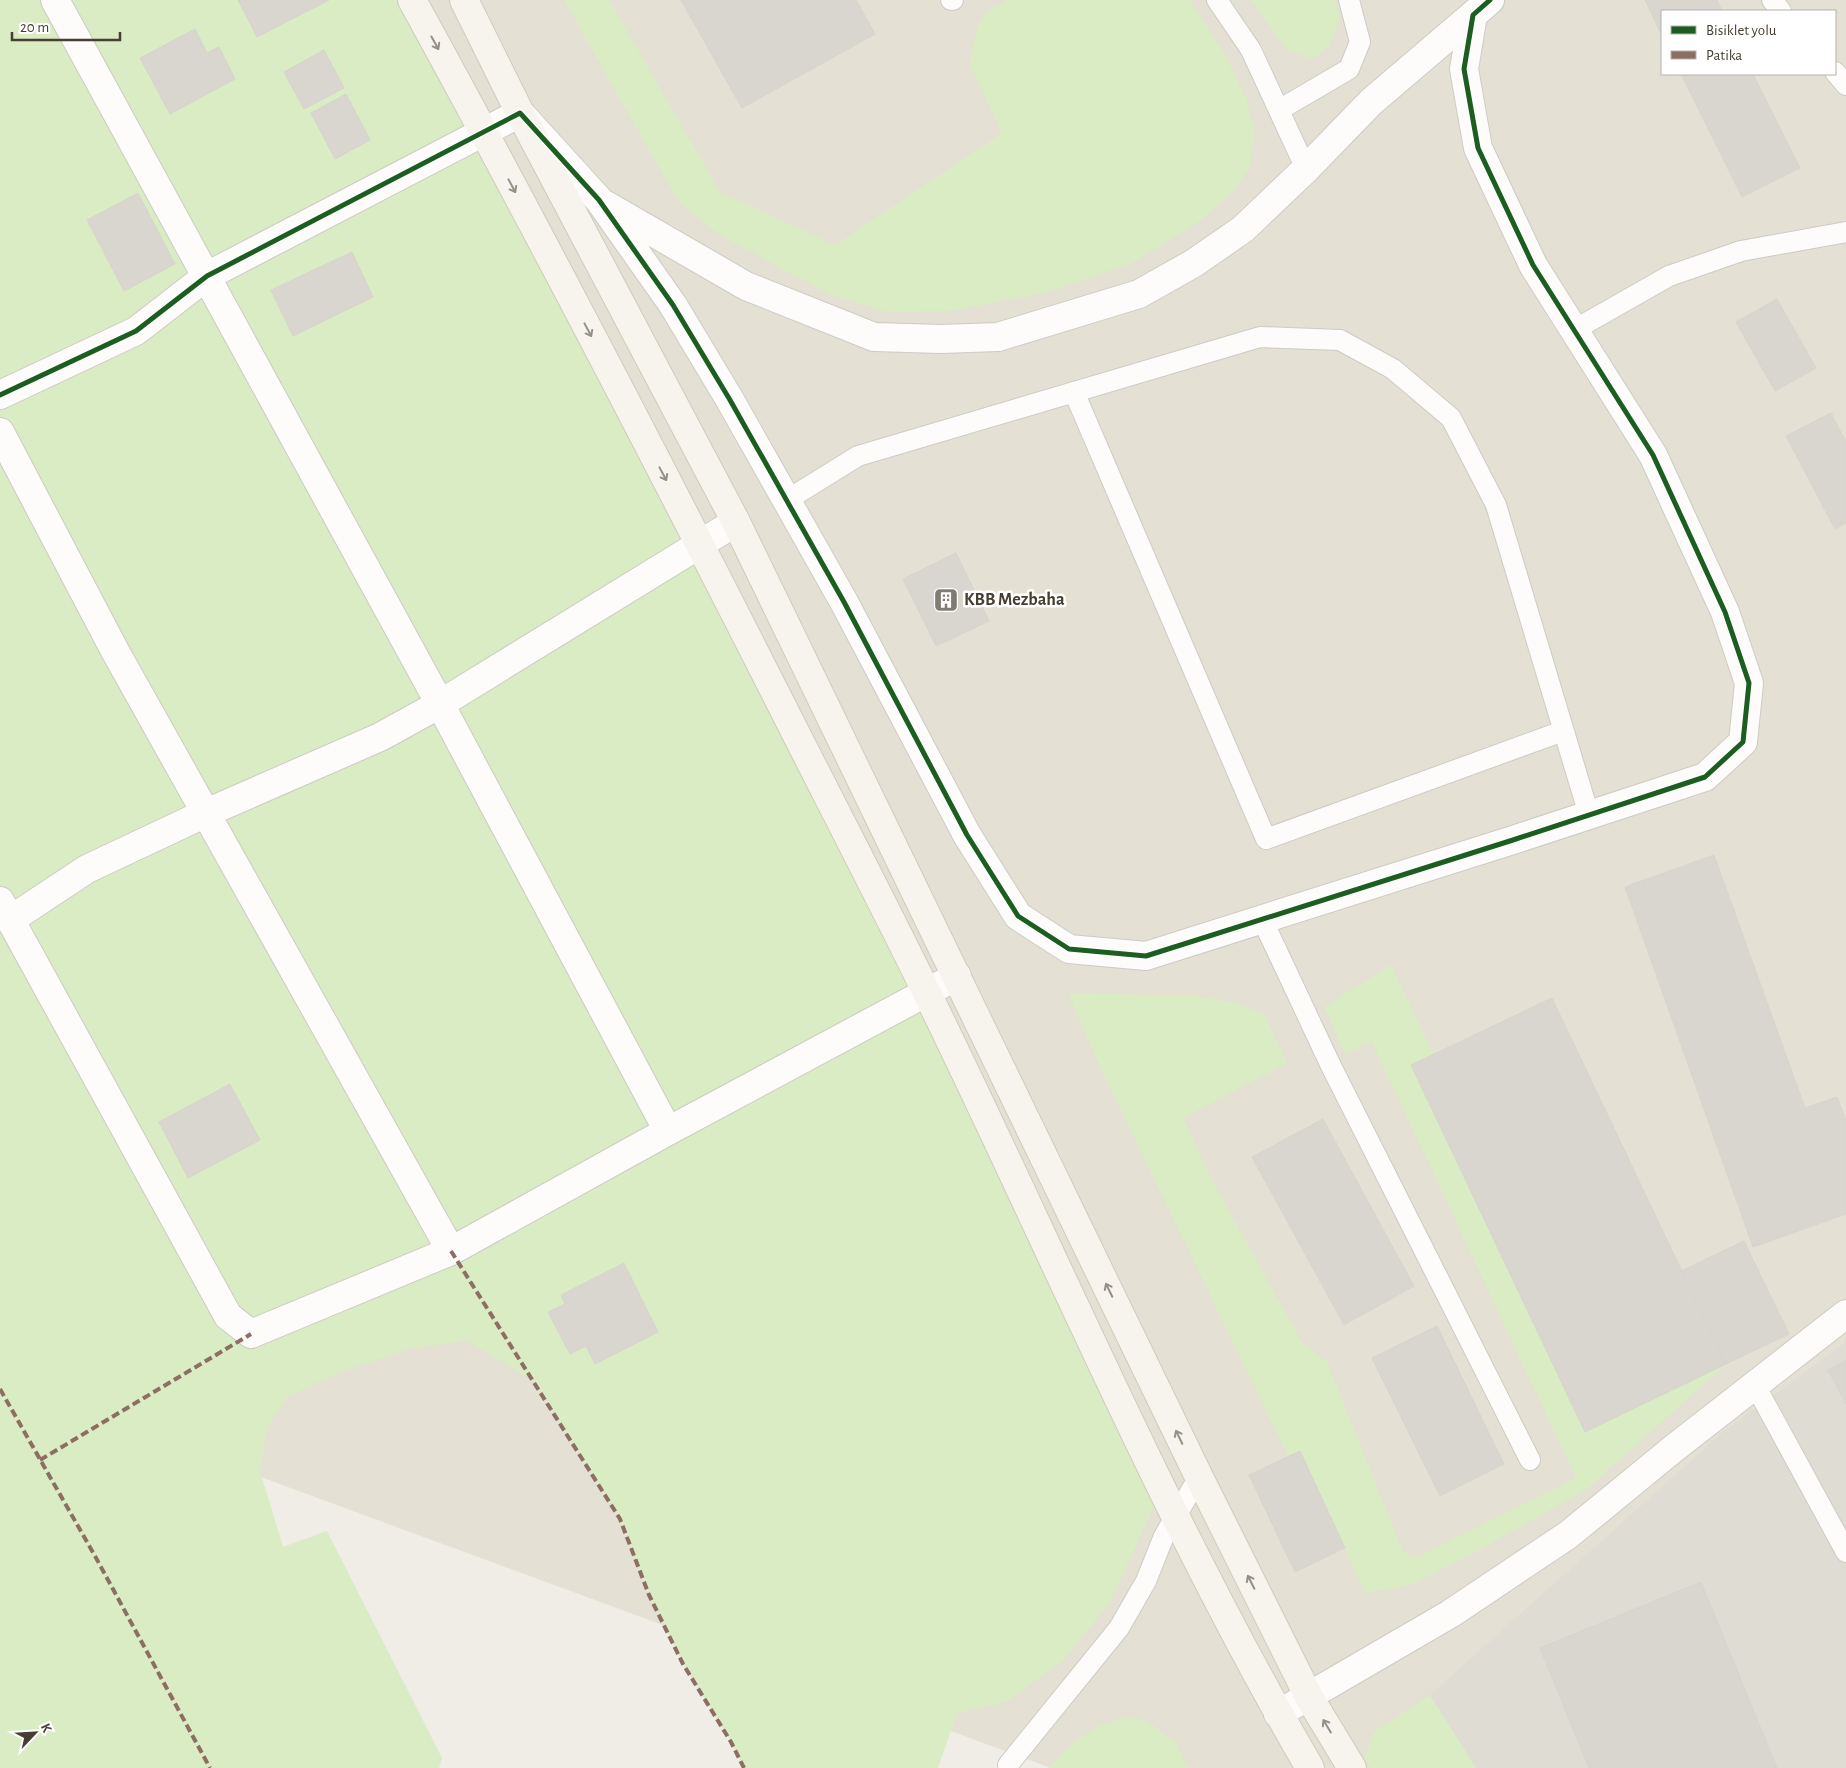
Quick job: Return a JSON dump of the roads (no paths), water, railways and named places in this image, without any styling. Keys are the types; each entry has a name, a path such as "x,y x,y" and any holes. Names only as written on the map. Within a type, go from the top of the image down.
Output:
{"main road":[{"path":"412,0 484,132 699,543 926,992 1176,1517 1278,1714 1310,1768"},
{"path":"464,0 520,113 736,522 1199,1477 1309,1697 1352,1768"}],"street":[{"path":"55,0 440,704 668,1130"},
{"path":"0,394 136,331 207,276 520,113 598,200 673,305 730,400 844,602 966,835 1018,916 1069,949 1146,956 1705,777 1743,742 1749,683 1725,612 1653,456 1533,266 1478,148 1464,69 1482,7"},
{"path":"598,200 746,286 874,337 941,339 998,337 1139,294 1194,264 1243,229 1372,102 1482,7"},
{"path":"0,432 115,651 450,1251"},
{"path":"736,522 440,704 380,737 206,814 87,869 5,910 228,1316 251,1334 450,1251 668,1130 957,976"},
{"path":"1278,1714 1450,1614 1568,1535 1846,1314"}],"lane":[{"path":"1217,0 1251,50 1306,169"},
{"path":"1279,110 1349,69 1360,42 1349,0"},
{"path":"1772,0 1781,10"},
{"path":"1836,73 1846,85"},
{"path":"1574,330 1669,276 1741,252 1846,232"},
{"path":"787,500 858,456 1260,336 1340,340 1393,369 1451,418 1496,505 1589,815"},
{"path":"1074,392 1266,839 1564,731"},
{"path":"1262,919 1331,1066 1530,1460"},
{"path":"1755,1385 1846,1552"},
{"path":"1008,1765 1118,1628 1146,1581 1164,1536 1199,1477"}],"place":[{"name":"KBB Mezbaha","path":"946,600"}]}
